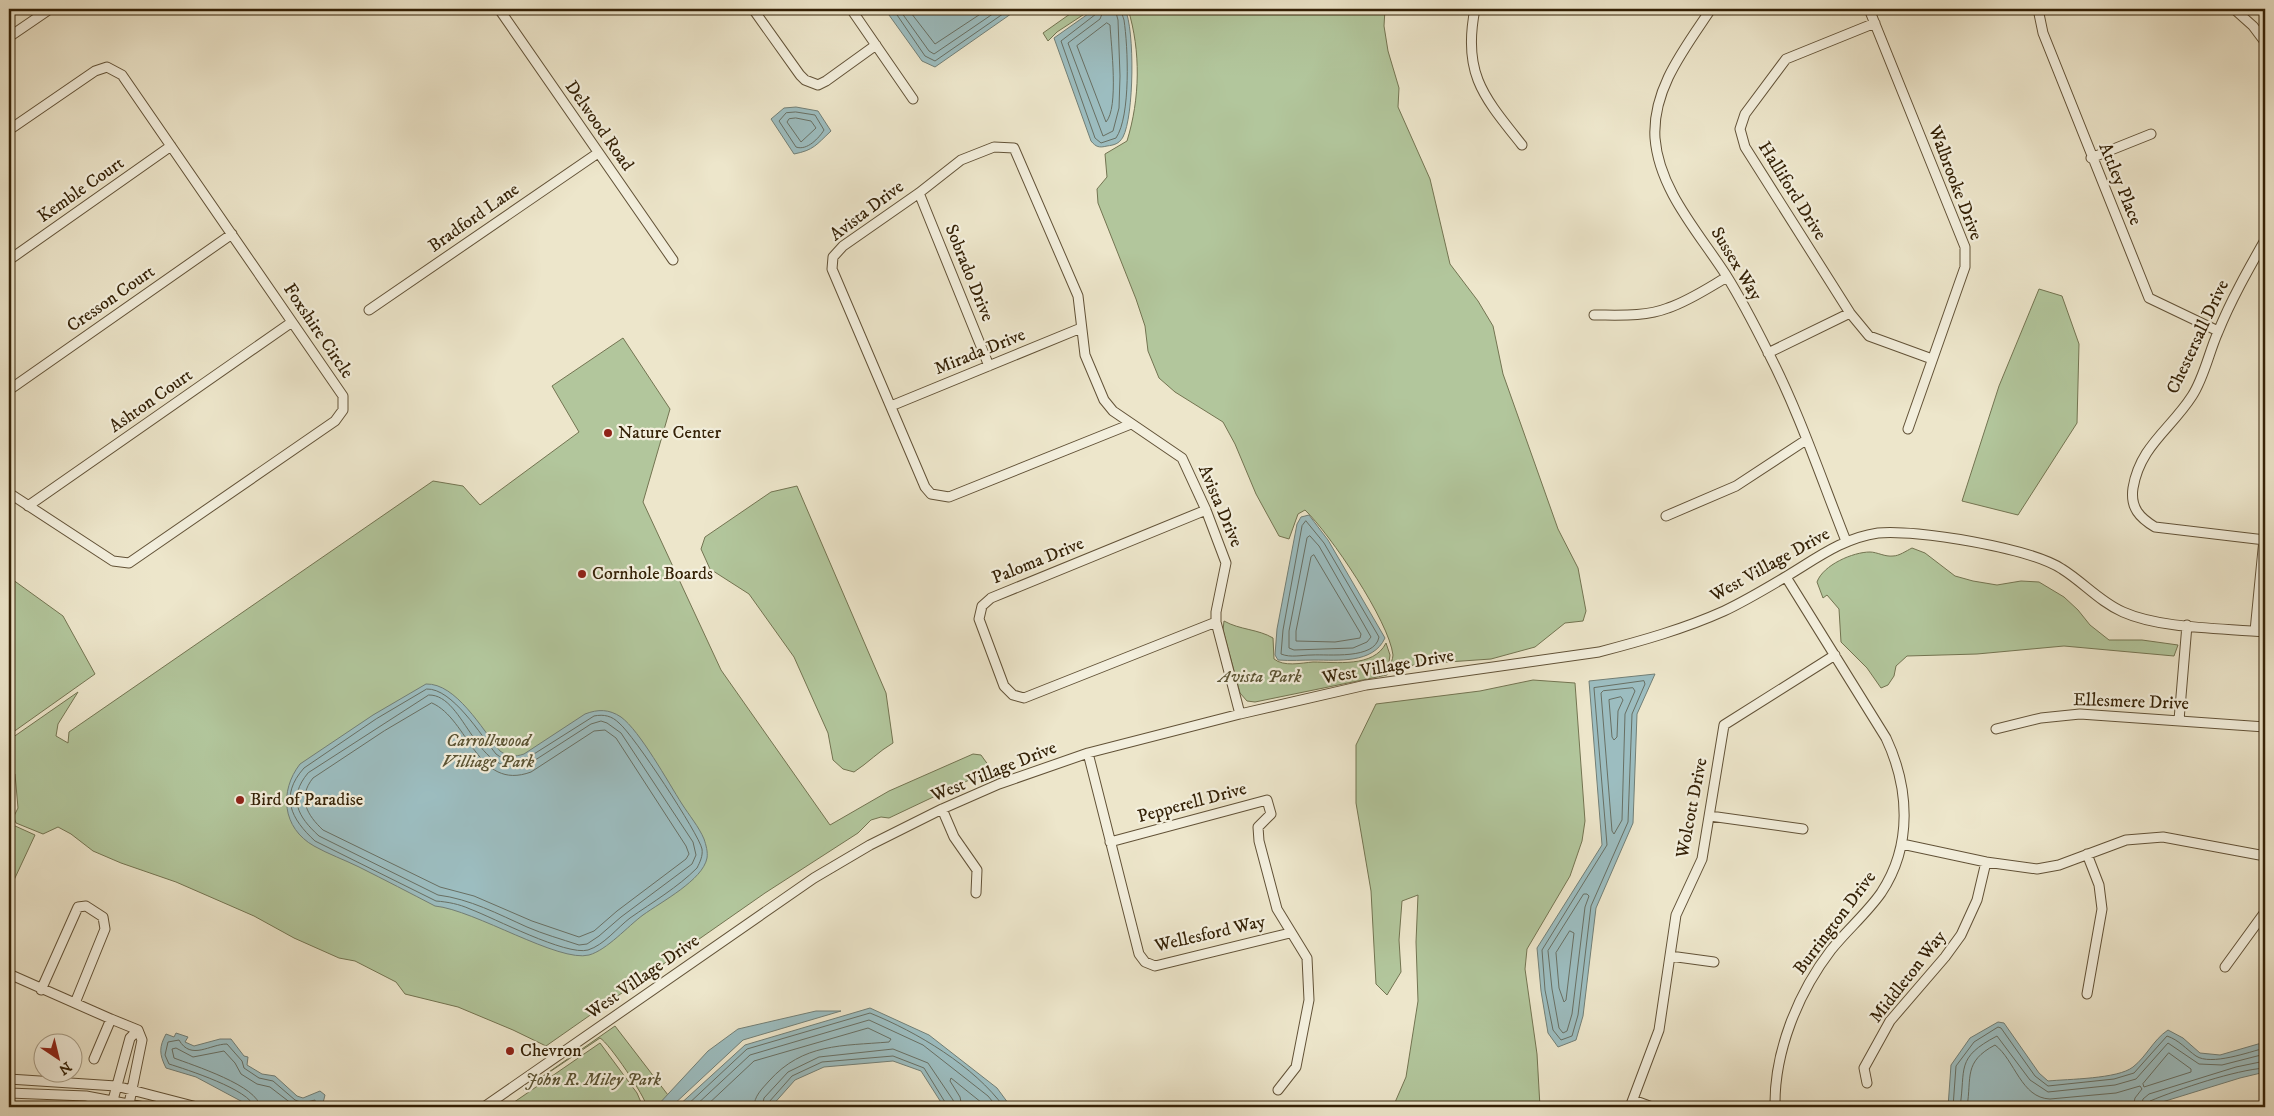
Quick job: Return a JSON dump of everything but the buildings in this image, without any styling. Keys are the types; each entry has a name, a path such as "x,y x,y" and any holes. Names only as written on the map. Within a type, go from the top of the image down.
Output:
{"street":[{"path":"9,35 50,9"},
{"name":"Delwood Road","path":"499,9 673,260"},
{"path":"753,9 800,75 811,83 818,85 876,45"},
{"path":"851,9 913,98"},
{"path":"1475,9 1470,38 1474,71 1488,101 1522,145"},
{"name":"Sussex Way","path":"1711,9 1665,81 1657,109 1655,138 1660,165 1670,190 1727,277 1768,353 1806,440 1846,541"},
{"name":"Walbrooke Drive","path":"1869,9 1965,247 1964,267 1908,429"},
{"name":"Attley Place","path":"2038,9 2043,33 2091,158 2149,298 2218,331"},
{"path":"2234,9 2253,26 2265,42"},
{"name":"Halliford Drive","path":"1875,23 1786,59 1746,114 1740,129 1745,147 1850,313 1869,336 1932,359"},
{"name":"Foxshire Circle","path":"9,130 95,71 107,67 122,75 343,396 343,410 335,421 129,563 113,561 9,493"},
{"path":"2091,158 2151,134"},
{"name":"Kemble Court","path":"9,260 171,146"},
{"name":"Avista Drive","path":"1131,424 949,497 931,494 924,487 832,269 833,256 843,246 919,193 961,160 994,147 1014,148 1078,296 1085,354 1104,400 1113,411 1182,458 1206,510 1226,563 1216,612 1216,622 1240,714"},
{"name":"Bradford Lane","path":"369,310 598,153"},
{"name":"Sobrado Drive","path":"919,193 989,366"},
{"name":"Cresson Court","path":"9,390 232,234"},
{"name":"Chestersall Drive","path":"2265,240 2243,278 2218,331 2193,396 2146,451 2133,488 2133,504 2140,518 2155,528 2265,540"},
{"path":"1594,316 1644,314 1667,309 1688,300 1727,277"},
{"path":"1768,353 1850,313"},
{"name":"Ashton Court","path":"28,506 292,322"},
{"name":"Mirada Drive","path":"891,406 1082,328"},
{"path":"1666,516 1736,486 1806,440"},
{"name":"Paloma Drive","path":"1206,510 991,598 982,606 979,619 1004,686 1013,695 1024,698 1216,622"},
{"path":"2255,631 2265,529"},
{"name":"West Village Drive","path":"484,1107 814,878 870,846 942,809 999,784 1088,753 1240,714 1366,685 1599,652 1662,635 1725,610 1786,577 1824,552 1846,541 1878,533 1908,532 2020,551 2061,568 2102,600 2124,612 2151,621 2265,632"},
{"name":"Burrington Drive","path":"1775,1107 1775,1093 1784,1042 1803,994 1831,950 1881,893 1894,869 1902,844 1905,804 1897,762 1886,738 1786,577"},
{"path":"2179,720 2187,625"},
{"name":"Wolcott Drive","path":"1631,1104 1659,1030 1676,915 1702,859 1724,725 1835,655"},
{"name":"Ellesmere Drive","path":"1996,729 2041,718 2080,714 2265,727"},
{"name":"Wellesford Way","path":"1088,753 1139,954 1145,962 1155,966 1290,933"},
{"name":"Pepperell Drive","path":"1110,842 1267,800 1271,814 1258,827 1259,841 1278,909 1290,933 1302,946 1307,958 1309,1000 1296,1067 1278,1090"},
{"path":"942,809 954,837 977,870 976,893"},
{"path":"1710,816 1803,829"},
{"path":"1902,844 1986,862 2037,869 2058,865 2126,840 2163,837 2265,856"},
{"path":"2087,854 2099,885 2102,909 2087,994"},
{"name":"Middleton Way","path":"1867,1083 1864,1068 1890,1021 1945,957 1961,934 1977,900 1986,862"},
{"path":"41,990 78,907 86,906 103,917 105,929 75,1003"},
{"path":"2225,966 2265,912"},
{"path":"1670,956 1714,962"},
{"path":"9,974 41,990 138,1030 142,1040 129,1104"},
{"path":"94,1059 111,1020"},
{"path":"113,1100 130,1038 138,1030"},
{"path":"9,1079 116,1086 197,1107"},
{"path":"9,1093 86,1096 144,1107"},
{"path":"1631,1104 1652,1107"}],"green space":[{"path":"1077,9 1092,9 1057,32 1048,41 1043,33"},
{"path":"1128,9 1385,9 1384,26 1388,51 1399,88 1398,107 1430,179 1450,264 1478,301 1493,326 1503,374 1558,529 1578,568 1586,611 1583,621 1565,623 1535,647 1491,659 1419,664 1389,670 1393,655 1381,621 1357,579 1329,538 1305,510 1298,514 1289,539 1279,536 1256,494 1235,444 1223,422 1175,392 1159,378 1148,351 1145,326 1136,299 1098,203 1097,189 1107,177 1105,154 1127,141 1134,109 1137,58"},
{"path":"2039,289 2062,296 2079,344 2077,423 2018,515 1962,501 1999,386"},
{"name":"Carrollwood Villiage Park","path":"623,338 670,409 643,502 721,670 830,825 889,791 973,754 981,755 994,773 967,781 889,818 881,817 871,820 858,833 765,893 546,1046 458,1007 405,994 396,982 355,961 339,958 294,938 254,916 176,882 93,851 71,834 58,827 43,834 16,823 14,818 9,827 9,774 11,775 14,816 18,808 15,774 9,770 9,740 78,692 58,724 56,736 68,743 69,732 433,481 463,486 480,505 579,432 552,386"},
{"path":"797,486 886,693 893,743 854,772 843,769 833,760 828,733 794,657 749,594 710,569 701,549 705,537 771,492"},
{"path":"1912,548 1925,553 1955,576 1973,581 1997,585 2021,581 2039,582 2064,597 2090,625 2109,640 2142,640 2178,645 2174,656 2064,646 1977,654 1907,656 1896,666 1894,676 1888,685 1881,688 1867,668 1841,642 1839,609 1827,595 1823,598 1817,582 1825,570 1855,554 1870,552 1895,556"},
{"path":"9,577 63,616 95,674 9,735"},
{"name":"Avista Park","path":"1224,621 1273,638 1274,659 1288,664 1313,662 1343,663 1363,660 1373,657 1386,643 1390,655 1387,675 1255,702 1247,701 1240,693 1223,630"},
{"path":"1533,680 1575,683 1585,821 1582,841 1570,876 1527,949 1525,969 1537,1054 1540,1107 1393,1107 1406,1077 1418,1001 1416,942 1418,895 1402,901 1399,940 1401,972 1387,995 1376,984 1371,891 1356,803 1356,745 1376,704 1480,691"},
{"path":"13,825 35,835 14,880 9,877 9,833"},
{"path":"615,1026 668,1095 656,1107 647,1107 626,1070 611,1049 600,1038 523,1090"},
{"name":"John R. Miley Park","path":"600,1043 637,1093 643,1107 507,1107"}],"water":[{"path":"887,9 1018,9 935,67 922,61 889,15"},
{"path":"1095,9 1125,9 1132,53 1131,93 1127,126 1120,141 1114,145 1102,147 1096,146 1091,141 1054,38"},
{"path":"796,107 818,111 831,131 811,149 794,154 771,119 784,108"},
{"path":"1309,515 1328,540 1385,638 1372,652 1364,656 1344,660 1278,660 1275,655 1277,629 1297,524 1301,517"},
{"path":"1655,674 1637,714 1633,823 1596,908 1583,1016 1576,1040 1558,1047 1548,1033 1541,991 1537,948 1602,845 1589,681"},
{"path":"426,684 448,691 458,699 477,720 500,751 512,756 524,754 585,714 603,711 612,712 621,717 637,733 699,830 707,851 704,866 690,882 643,915 603,948 589,955 575,955 538,944 472,916 435,906 319,849 303,838 295,829 287,808 289,786 300,764 373,715"},
{"path":"870,1008 929,1035 997,1088 1011,1107 944,1107 921,1071 893,1061 824,1067 795,1080 771,1107 677,1107 745,1045"},
{"path":"816,1011 841,1011 743,1040 671,1107 656,1107 708,1051 738,1029"},
{"path":"1998,1022 2004,1023 2039,1073 2048,1081 2105,1076 2126,1071 2138,1063 2158,1038 2168,1030 2183,1038 2200,1053 2220,1055 2265,1042 2265,1072 2146,1107 1948,1107 1951,1065 1970,1038"},
{"path":"176,1033 188,1037 185,1042 194,1046 220,1039 231,1039 244,1056 248,1057 247,1065 262,1074 275,1076 297,1096 303,1098 320,1091 325,1095 323,1103 318,1107 252,1107 196,1077 166,1068 161,1055 162,1043 166,1034 174,1037"}],"place":[{"name":"Nature Center","path":"608,433"},
{"name":"Cornhole Boards","path":"582,574"},
{"name":"Bird of Paradise","path":"240,800"},
{"name":"Chevron","path":"510,1051"}]}
